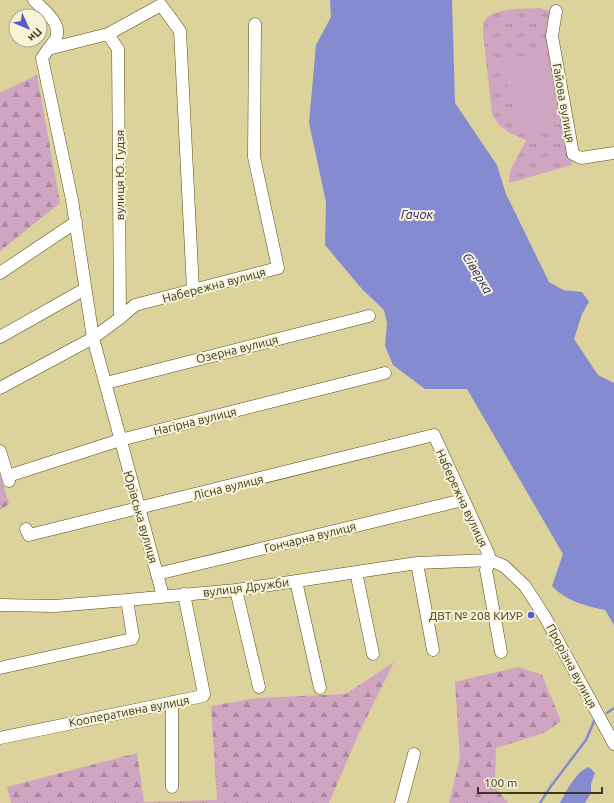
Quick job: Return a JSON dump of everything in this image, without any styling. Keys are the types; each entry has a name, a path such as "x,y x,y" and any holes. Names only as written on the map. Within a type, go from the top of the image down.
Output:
{"street":[{"name":"Юрівська вулиця","path":"34,0 53,19 58,30 56,39 42,58 70,186 93,338 163,596"},
{"path":"48,49 108,34 161,5 180,31 193,290"},
{"name":"Гайова вулиця","path":"556,11 552,36 573,154 581,158 614,153"},
{"name":"Набережна вулиця","path":"0,388 93,338 135,305 278,268 254,157 254,24"},
{"name":"вулиця Ю. Гудзя","path":"108,34 118,49 120,318"},
{"path":"0,274 76,222"},
{"path":"0,337 85,289"},
{"name":"Озерна вулиця","path":"106,382 369,316"},
{"name":"Нагірна вулиця","path":"0,451 9,478 120,439 384,373"},
{"name":"Набережна вулиця","path":"434,435 490,560"},
{"name":"Лісна вулиця","path":"26,529 28,535 139,509 434,435"},
{"name":"Гончарна вулиця","path":"157,574 463,500"},
{"path":"490,560 486,570 501,652"},
{"name":"вулиця Дружби","path":"0,605 55,606 236,590 417,563 490,560"},
{"name":"Прорізна вулиця","path":"490,560 504,566 525,586 545,617 614,744"},
{"path":"417,563 433,650"},
{"path":"356,572 372,654"},
{"path":"296,581 320,688"},
{"path":"236,590 259,687"},
{"name":"Кооперативна вулиця","path":"0,738 201,697 204,694 184,594"},
{"path":"0,668 132,639 133,637 127,600"},
{"path":"172,702 172,787"},
{"path":"401,803 414,754"}],"green space":[{"path":"539,8 550,11 563,116 572,165 509,183 510,171 526,140 502,127 492,113 483,25 487,18 500,11"},
{"path":"546,51 562,123 519,133 502,61"},
{"path":"37,75 60,203 0,251 0,93"},
{"path":"0,475 9,504 0,510"},
{"path":"394,662 359,733 329,803 11,803 7,787 137,753 144,802 217,800 211,706 258,698 346,694"},
{"path":"519,667 542,675 561,721 544,733 496,748 495,787 508,803 449,803 460,758 455,682"}],"water":[{"name":"Гачок","path":"330,0 452,0 455,103 497,165 506,194 549,282 563,290 582,292 589,302 582,314 574,339 598,375 614,383 614,625 605,610 584,605 570,599 552,586 563,554 467,389 425,389 393,365 385,346 387,323 384,310 362,289 325,245 326,202 309,123 316,45 331,17"},
{"path":"589,767 595,773 591,784 591,793 585,803 560,803 576,777 584,769"}],"waterway":[{"path":"607,713 614,708"},
{"path":"540,803 586,740 595,719"}],"place":[{"name":"ДВТ № 208 КИУР","path":"531,615"}],"water label":[{"name":"Сіверка","path":"478,273"}]}
